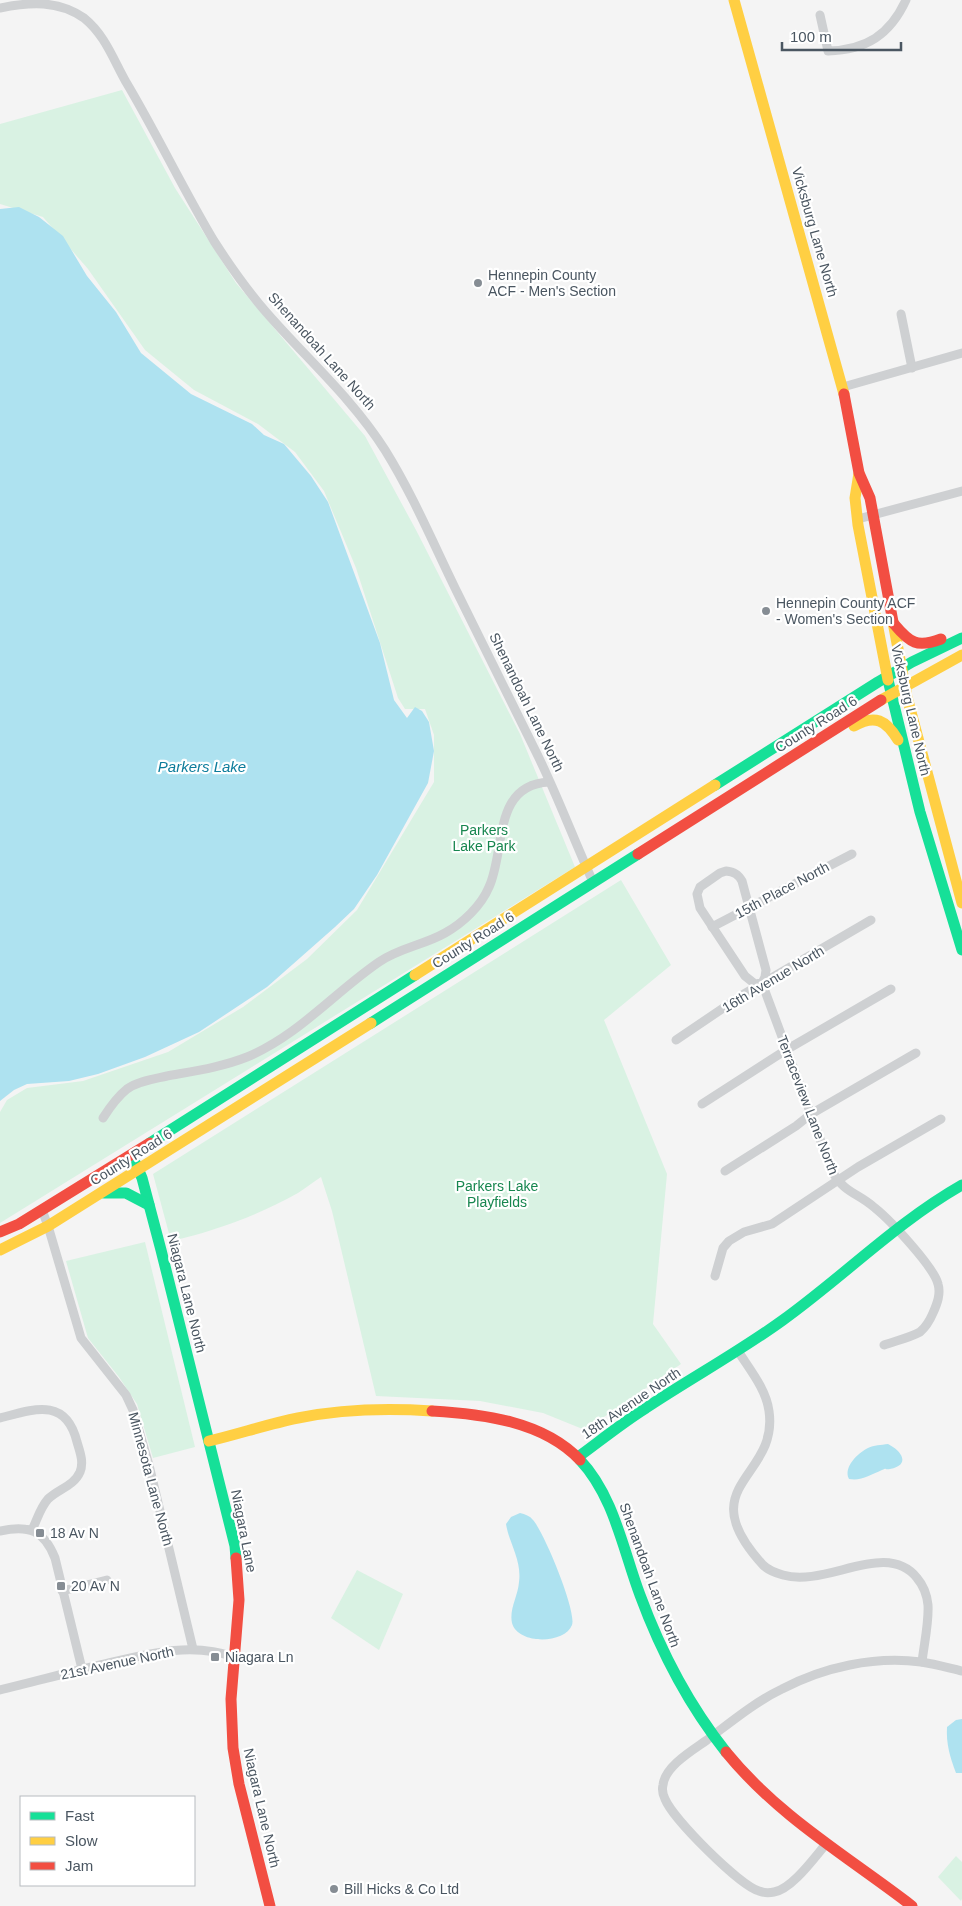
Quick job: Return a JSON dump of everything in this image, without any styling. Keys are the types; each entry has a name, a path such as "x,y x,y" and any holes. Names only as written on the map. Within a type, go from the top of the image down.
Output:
{"main road":[{"name":"Vicksburg Lane North","path":"734,0 843,387 859,473 868,492 873,516 905,686 962,903"},
{"name":"Vicksburg Lane North","path":"859,473 855,491 858,520 887,677 906,760 937,873 962,950"},
{"path":"892,622 906,639 919,645 931,644 962,630"},
{"name":"County Road 6","path":"0,1232 19,1224 132,1154 887,677 962,638"},
{"name":"County Road 6","path":"0,1250 48,1226 139,1170 905,686 962,655"},
{"path":"786,761 807,755 860,722 874,719 891,728 906,760"},
{"name":"Niagara Lane North","path":"132,1154 149,1204 209,1441"},
{"name":"18th Avenue North","path":"209,1441 305,1417 373,1410 420,1409 464,1414 530,1427 564,1445 578,1457 645,1408 738,1351 784,1319 834,1281 896,1228 934,1201 962,1185"},
{"path":"101,1193 126,1193 149,1204"},
{"name":"Niagara Lane","path":"209,1441 231,1528 238,1567 240,1600 234,1657"},
{"name":"Shenandoah Lane North","path":"578,1457 594,1478 607,1502 660,1648 673,1674 712,1736 738,1767 793,1820 912,1906"},
{"name":"Niagara Lane North","path":"234,1657 231,1711 233,1748 239,1784 270,1906"}],"street":[{"path":"820,16 828,51 844,51 875,39 888,28 906,0"},
{"name":"Shenandoah Lane North","path":"0,8 26,3 55,4 68,8 81,16 100,34 151,124 186,192 226,258 267,313 348,400 384,450 410,494 549,782 593,882"},
{"path":"901,314 912,368"},
{"path":"843,387 962,353"},
{"path":"858,520 962,491"},
{"path":"103,1118 112,1104 128,1088 144,1081 222,1065 269,1046 297,1027 381,960 445,933 463,920 478,904 489,887 496,866 504,818 511,802 522,791 531,786 549,782"},
{"name":"15th Place North","path":"712,927 852,854"},
{"path":"726,871 733,872 742,881 749,907 766,970 762,984 755,984 749,981 700,908 697,902 697,894 700,887 720,873 726,871"},
{"name":"16th Avenue North","path":"676,1040 762,984 871,920"},
{"name":"Terraceview Lane North","path":"762,984 832,1171 846,1190 867,1201 896,1228 936,1278 939,1286 937,1304 927,1324 920,1331 884,1345"},
{"path":"702,1104 786,1050 892,989"},
{"path":"725,1171 796,1126 810,1114 916,1053"},
{"path":"715,1276 723,1248 729,1241 744,1232 772,1224 876,1156 941,1119"},
{"name":"Minnesota Lane North","path":"42,1210 80,1338 126,1395 133,1410 149,1465 193,1649"},
{"path":"738,1351 762,1390 767,1402 770,1423 765,1446 736,1494 734,1507 735,1521 739,1533 765,1566 777,1574 791,1578 820,1576 883,1562 894,1563 905,1568 922,1584 928,1606 922,1662"},
{"path":"0,1418 45,1408 67,1420 75,1432 82,1462 80,1472 74,1481 46,1501 32,1530"},
{"path":"0,1531 9,1529 32,1530 44,1538 50,1546 55,1558 82,1669"},
{"path":"62,1591 107,1580"},
{"name":"21st Avenue North","path":"0,1690 82,1669 156,1653 193,1649 219,1651 234,1657"},
{"path":"826,1844 784,1889 776,1892 758,1891 696,1839 665,1800 663,1791 665,1778 672,1767 688,1753 781,1689 807,1677 860,1663 888,1661 922,1662 962,1672"}],"green space":[{"name":"Parkers Lake Park","path":"122,90 175,188 236,283 365,436 416,530 520,734 575,867 0,1223 0,1112 7,1100 27,1088 83,1081 168,1052 243,1007 307,959 357,910 434,782 434,735 425,709 405,709 398,698 356,568 324,491 295,452 258,424 194,390 145,350 88,269 43,217 0,204 0,124"},
{"name":"Parkers Lake Playfields","path":"621,880 671,965 604,1020 667,1174 653,1324 681,1364 585,1430 543,1413 480,1401 376,1396 332,1211 321,1177 298,1193 252,1215 220,1227 171,1241 153,1174"},
{"path":"145,1242 195,1447 153,1458 137,1404 119,1377 88,1338 66,1261"},
{"path":"357,1570 403,1594 379,1650 331,1618"},
{"path":"956,1856 962,1862 961,1901 938,1877"}],"water":[{"name":"Parkers Lake","path":"19,207 39,217 63,236 87,276 116,312 141,353 191,394 252,424 264,435 284,444 311,476 328,502 380,643 394,700 407,718 415,707 422,711 429,722 434,751 428,783 377,875 354,909 267,987 199,1032 145,1057 98,1074 69,1081 27,1084 14,1090 0,1101 0,209"},
{"path":"888,1444 900,1454 902,1458 901,1464 870,1476 849,1479 848,1470 850,1465 860,1453 870,1447"},
{"path":"520,1513 530,1517 538,1527 570,1605 572,1625 561,1636 552,1639 532,1638 523,1635 516,1630 512,1623 511,1618 518,1587 519,1566 506,1524 511,1517"},
{"path":"962,1719 962,1773 956,1773 949,1750 947,1727 956,1720"}],"traffic: fast":[{"path":"715,785 878,682 912,662 962,638"},
{"path":"888,680 920,812 962,950"},
{"path":"371,1023 638,854"},
{"path":"150,1143 415,975"},
{"path":"136,1164 142,1178 161,1250 235,1546 236,1558"},
{"path":"578,1457 637,1414 783,1320 893,1232 962,1185"},
{"path":"104,1193 126,1193 149,1205"},
{"path":"580,1460 592,1474 609,1507 640,1595 666,1657 699,1715 726,1752"}],"traffic: slow":[{"path":"734,0 844,394"},
{"path":"859,473 855,498 858,525 888,680"},
{"path":"893,622 907,697 962,903"},
{"path":"881,700 962,655"},
{"path":"854,726 868,720 879,721 889,728 898,740"},
{"path":"415,975 715,785"},
{"path":"0,1250 48,1226 371,1023"},
{"path":"209,1441 287,1420 315,1415 348,1411 432,1411"}],"traffic: jam":[{"path":"844,394 859,473 870,498 893,622"},
{"path":"894,624 905,636 914,642 926,643 941,639"},
{"path":"638,854 881,700"},
{"path":"0,1232 19,1224 150,1143"},
{"path":"432,1411 471,1414 530,1428 548,1436 580,1460"},
{"path":"236,1558 239,1600 231,1699 233,1748 239,1784 270,1906"},
{"path":"726,1752 768,1796 791,1816 912,1906"}],"place":[{"name":"Hennepin County ACF - Men's Section","path":"478,283"},
{"name":"Hennepin County ACF - Women's Section","path":"766,611"},
{"name":"18 Av N","path":"40,1533"},
{"name":"20 Av N","path":"61,1586"},
{"name":"Niagara Ln","path":"215,1657"},
{"name":"Bill Hicks & Co Ltd","path":"334,1889"}]}
